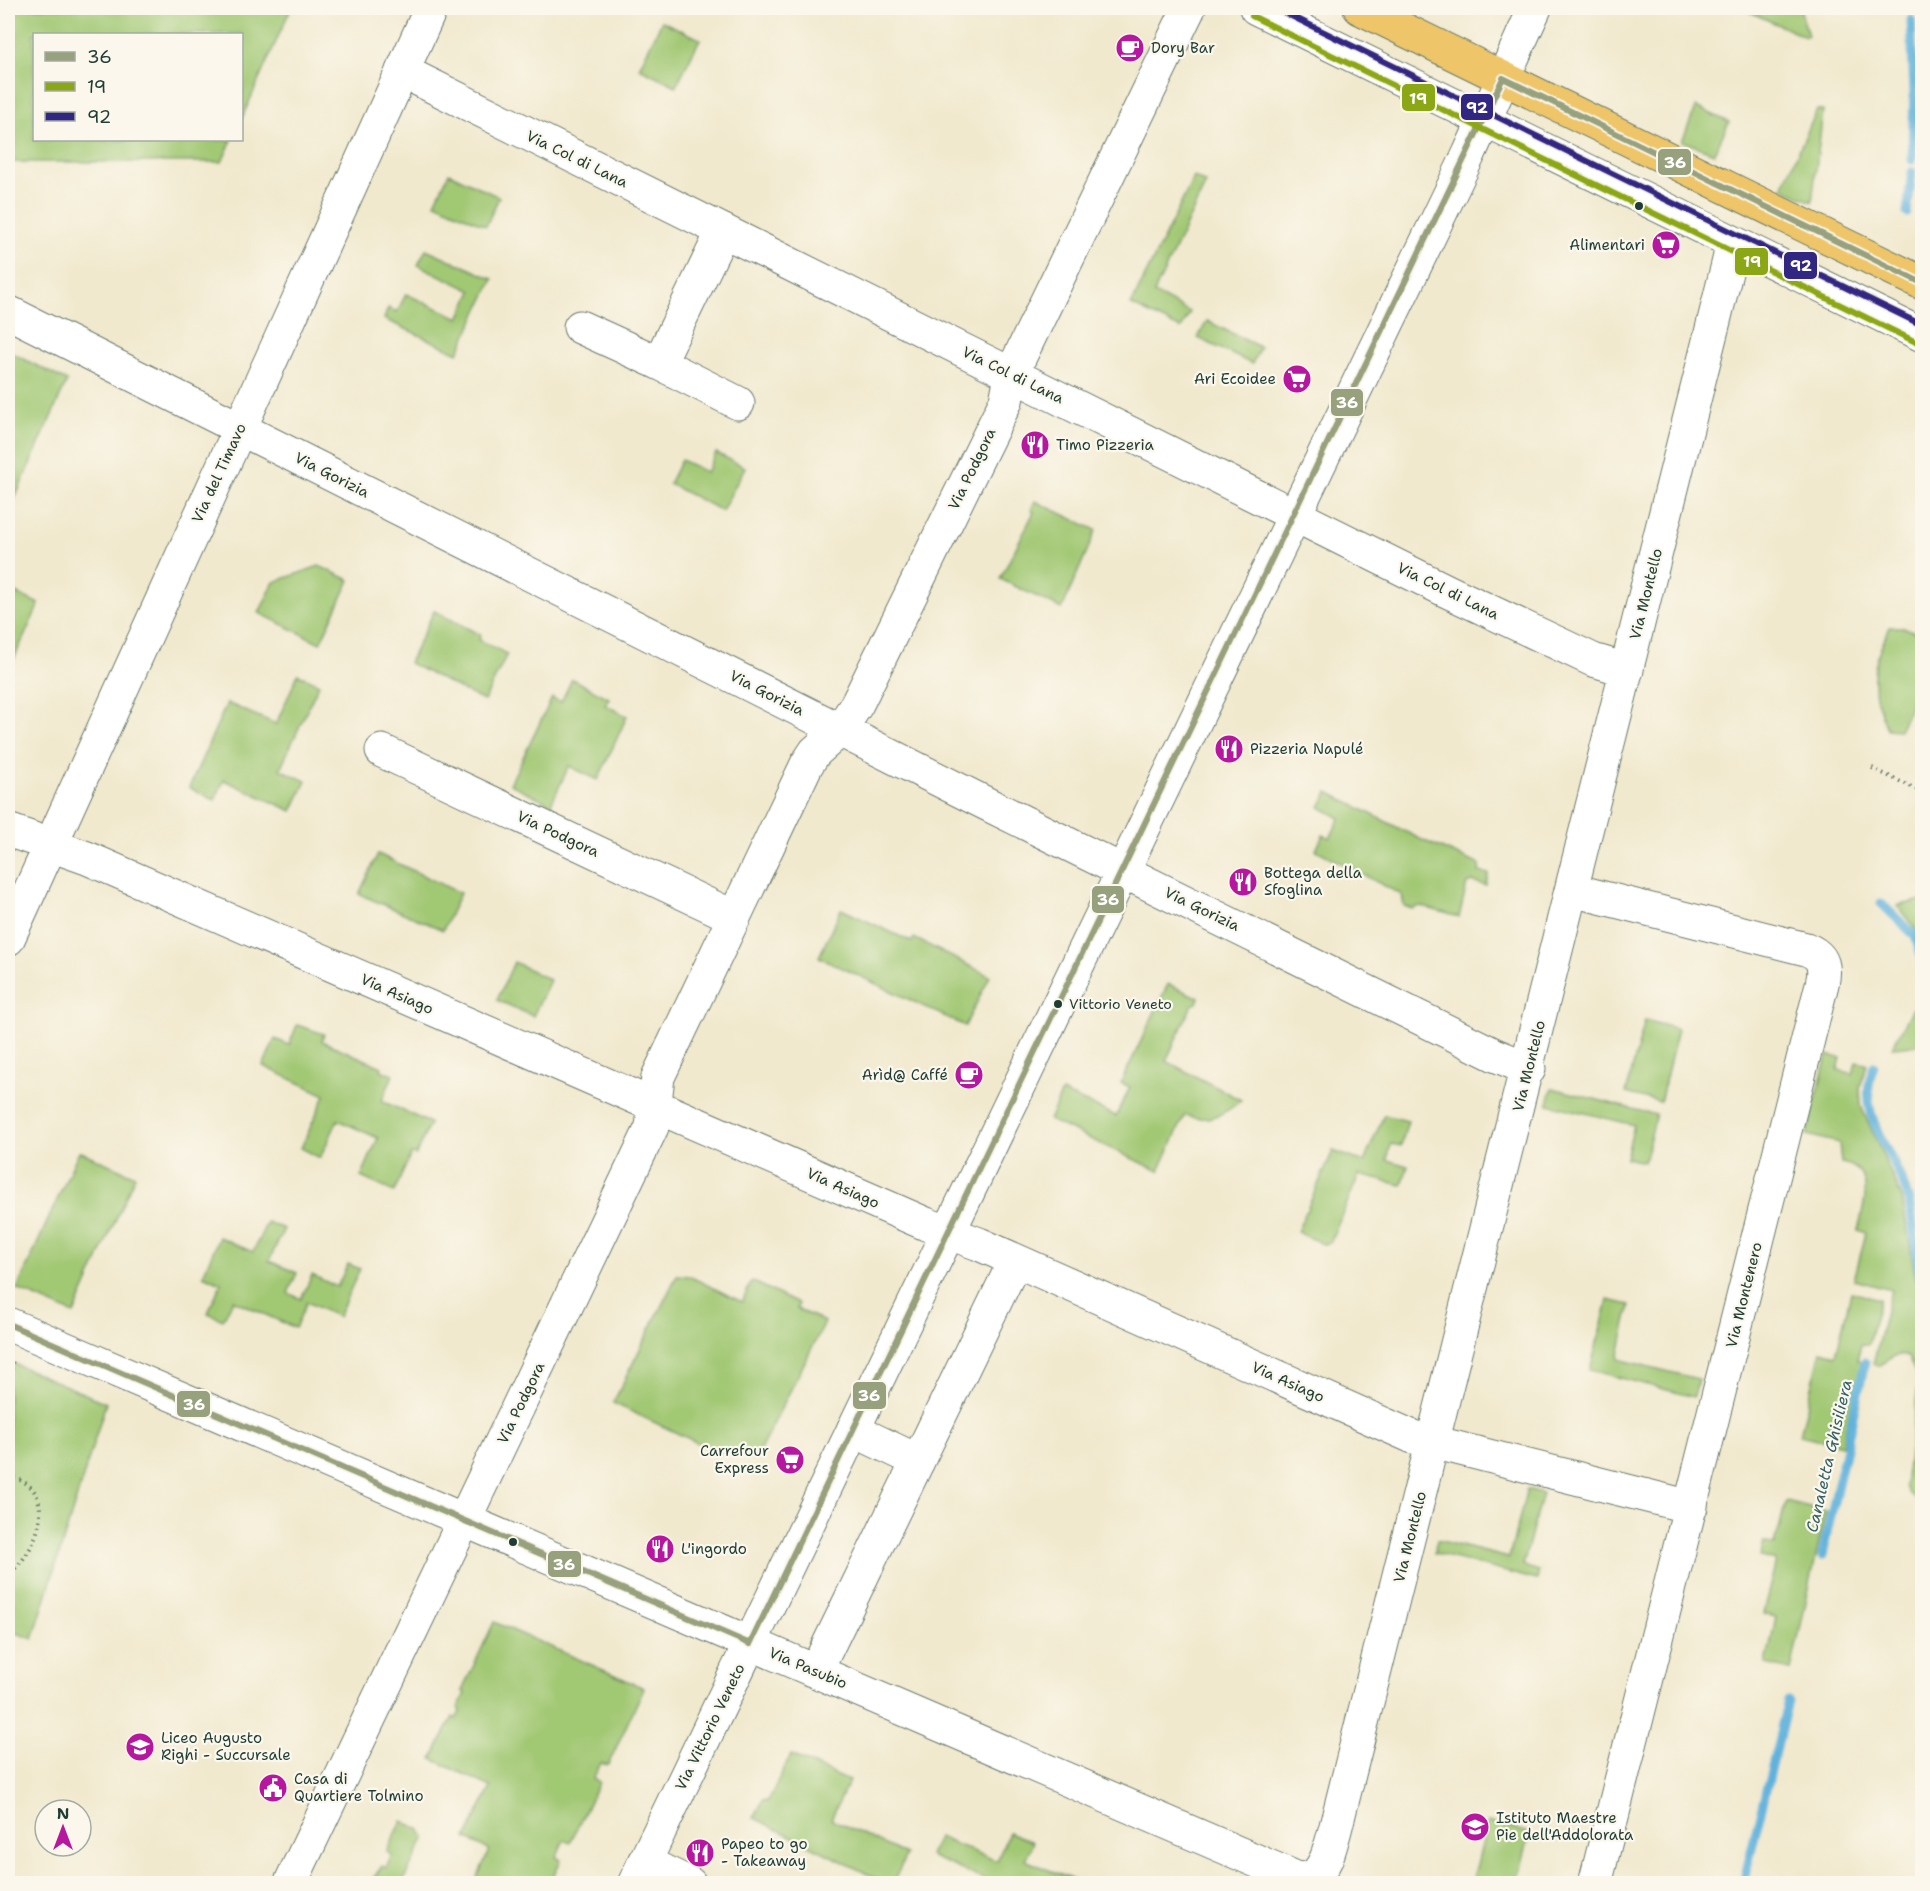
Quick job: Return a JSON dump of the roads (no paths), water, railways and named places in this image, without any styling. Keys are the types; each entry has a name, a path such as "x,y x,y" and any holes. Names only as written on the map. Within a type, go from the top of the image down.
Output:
{"main road":[{"path":"1360,8 1921,280"}],"street":[{"name":"Via del Timavo","path":"8,939 430,8"},
{"name":"Via Podgora","path":"290,1884 652,1127 658,1077 807,764 814,752 840,730 857,704 1006,401 1011,375 1189,8"},
{"path":"1256,8 1923,335"},
{"name":"Via Vittorio Veneto","path":"690,1884 639,1873 1484,121 1535,8"},
{"name":"Via Col di Lana","path":"402,71 1528,631 1593,660 1627,670"},
{"path":"659,363 723,231"},
{"name":"Via Montello","path":"1313,1881 1329,1854 1434,1442 1725,279 1730,241"},
{"name":"Via Gorizia","path":"8,312 1123,871 1495,1055 1528,1069"},
{"path":"580,327 659,363 738,403"},
{"name":"Via Podgora","path":"382,750 734,917"},
{"name":"Via Asiago","path":"8,830 87,858 1015,1261 1413,1437 1691,1507"},
{"name":"Via Montenero","path":"1572,890 1806,948 1818,956 1824,967 1822,984 1595,1884"},
{"path":"816,1671 1015,1261"},
{"name":"Via Pasubio","path":"8,1324 1280,1872 1298,1879 1313,1881"},
{"path":"853,1430 918,1461"}],"waterway":[{"path":"1911,20 1914,93 1912,160"},
{"path":"1907,213 1912,172"},
{"path":"1881,903 1915,936 1922,958"},
{"path":"1874,1066 1869,1084 1869,1102 1879,1135 1896,1168 1909,1201 1922,1284"},
{"name":"Canaletta Ghisiliera","path":"1822,1556 1865,1362"},
{"name":"Canaletta Ghisiliera","path":"1743,1884 1788,1701"}],"place":[{"name":"Dory Bar","path":"1130,48"},
{"name":"Alimentari","path":"1666,245"},
{"name":"Ari Ecoidee","path":"1297,379"},
{"name":"Timo Pizzeria","path":"1035,445"},
{"name":"Pizzeria Napulé","path":"1229,749"},
{"name":"Bottega della Sfoglina","path":"1243,882"},
{"name":"Vittorio Veneto","path":"1058,1004"},
{"name":"Arìd@ Caffé","path":"969,1075"},
{"name":"Carrefour Express","path":"790,1460"},
{"name":"L'ingordo","path":"660,1549"},
{"name":"Liceo Augusto Righi - Succursale","path":"140,1747"},
{"name":"Casa di Quartiere Tolmino","path":"273,1788"},
{"name":"Istituto Maestre Pie dell'Addolorata","path":"1475,1827"},
{"name":"Papeo to go - Takeaway","path":"700,1853"}]}
